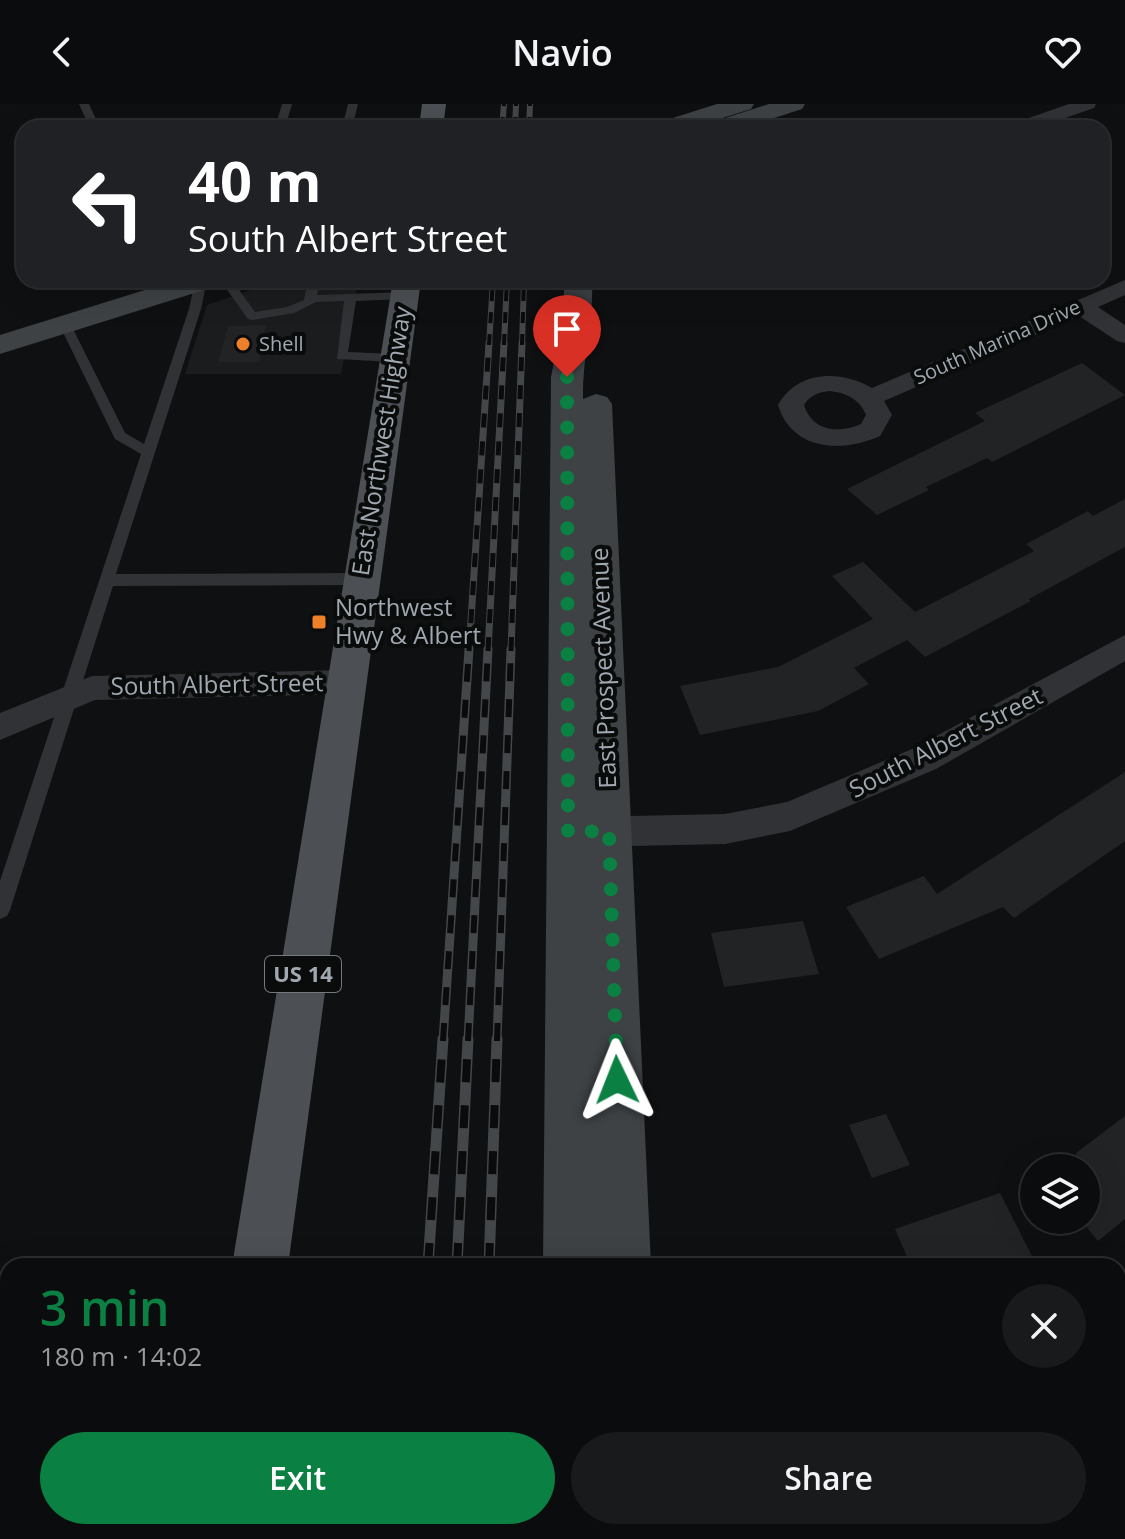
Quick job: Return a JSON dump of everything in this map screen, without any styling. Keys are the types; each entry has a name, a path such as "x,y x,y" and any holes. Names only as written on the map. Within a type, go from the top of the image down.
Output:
{"main road":[{"name":"East Northwest Highway","path":"261,1258 405,288"}],"street":[{"path":"697,120 743,108 793,104"},
{"path":"1042,120 1087,104"},
{"name":"South Marina Drive","path":"870,398 1125,287"},
{"path":"0,345 183,288"},
{"name":"East Prospect Avenue","path":"578,296 567,377 589,832 622,1258"},
{"path":"1080,306 1125,336"},
{"name":"South Albert Street","path":"589,832 725,829 790,816 924,759 1125,647"},
{"name":"South Albert Street","path":"0,727 92,688 346,682"},
{"name":"East Prospect Avenue","path":"571,1258 589,832"}],"lane":[{"path":"0,910 149,452 206,288"},
{"path":"219,288 252,316 290,310 310,299 351,297 400,288"},
{"path":"310,299 311,288"},
{"path":"351,297 341,356 394,358"},
{"path":"65,324 120,436 149,452"},
{"path":"108,580 361,579"}],"shaded area":[{"path":"257,288 357,288 341,374 185,374 207,305"}],"building":[{"name":"Shell","path":"266,325 259,362 218,362 228,326"},
{"path":"1082,363 1125,395 992,462 987,458 926,487 929,490 877,515 847,489 985,421 975,413"},
{"path":"1125,499 1125,547 1029,599 1031,601 925,657 907,640 854,668 869,684 818,711 700,735 680,686 778,667 873,619 832,576 863,562 915,612 1034,551 1026,544 1088,511 1093,516"},
{"path":"1125,772 1125,841 1014,918 1003,907 879,959 846,907 924,876 937,894"},
{"path":"803,921 819,974 724,987 711,933"},
{"path":"886,1114 910,1165 872,1178 849,1125"},
{"path":"1125,1116 1125,1219 1098,1241 1092,1234 1100,1234 1100,1154 1076,1153"},
{"path":"1000,1193 1033,1258 908,1258 895,1229"}],"railway":[{"path":"503,120 504,104"},
{"path":"515,120 516,104"},
{"path":"529,120 530,104"},
{"path":"489,345 493,288"},
{"path":"504,345 507,288"},
{"path":"522,345 524,288"},
{"path":"469,651 489,343"},
{"path":"488,651 504,343"},
{"path":"511,651 522,343"},
{"path":"443,1041 469,649"},
{"path":"468,1041 488,649"},
{"path":"497,1041 511,649"},
{"path":"429,1258 443,1039"},
{"path":"457,1258 468,1039"},
{"path":"489,1258 497,1039"}],"place":[{"name":"Shell","path":"243,344"},
{"name":"Northwest Hwy & Albert","path":"319,622"}],"route":[{"path":"567,377 568,832 609,831 617,1080"}]}
